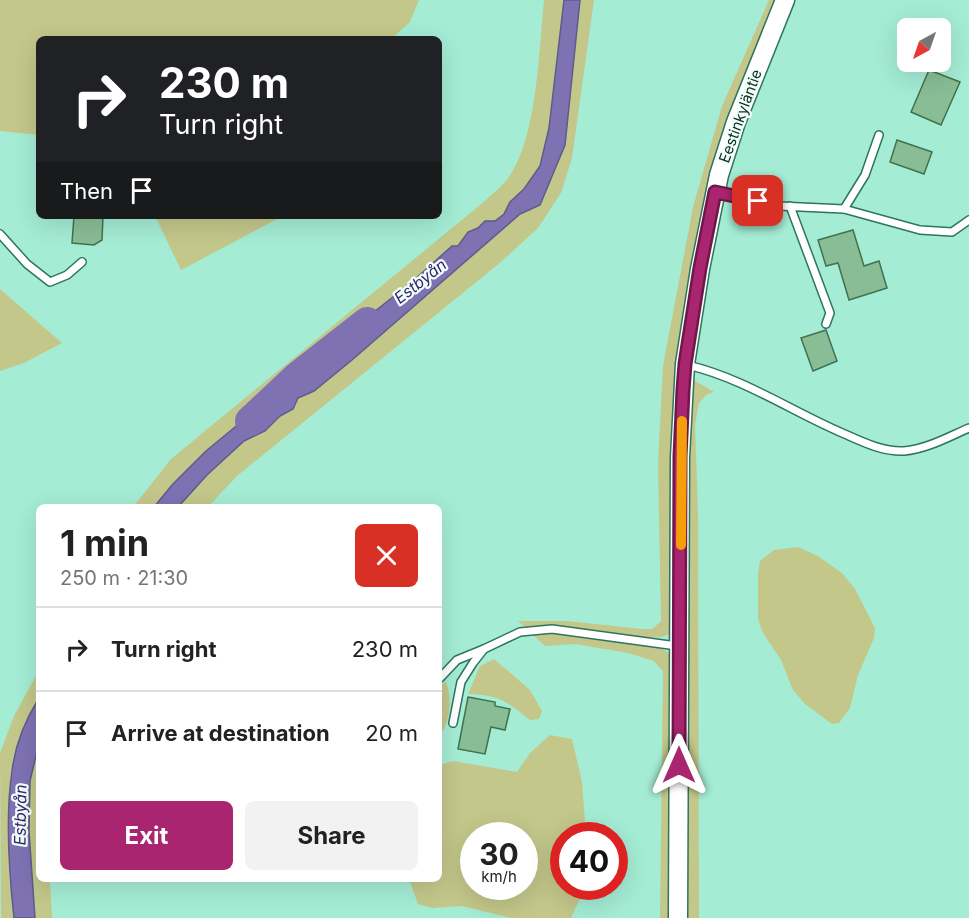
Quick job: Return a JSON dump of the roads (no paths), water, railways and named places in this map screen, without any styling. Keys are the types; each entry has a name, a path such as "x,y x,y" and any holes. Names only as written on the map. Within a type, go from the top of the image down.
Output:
{"street":[{"name":"Eestinkyläntie","path":"678,918 680,456 685,364 715,192 736,122 785,0"}],"lane":[{"path":"844,209 865,175 879,135"},
{"path":"715,192 790,206 844,209 920,230 952,232 969,220"},
{"path":"790,206 830,313 826,324"},
{"path":"0,234 27,264 50,282 67,275 82,262"},
{"path":"685,364 708,369 815,422 878,448 903,451 927,447 969,428"},
{"path":"442,676 457,660 520,632 552,629 680,646"},
{"path":"453,723 461,682 484,649"}],"water":[{"path":"564,0 580,0 565,145 540,205 520,214 352,360 314,391 298,398 293,409 280,416 265,431 244,441 207,475 181,504 156,504 206,451 252,413 296,382 312,374 345,335 413,281 452,246 458,246 468,232 478,228 485,221 495,221 504,214 510,202 524,189 540,166 549,128"},
{"path":"36,704 36,756 30,781 29,831 35,918 14,918 8,844 10,789 13,761 26,723"}],"waterway":[{"name":"Estbyån","path":"250,421 298,376 367,322"}]}
